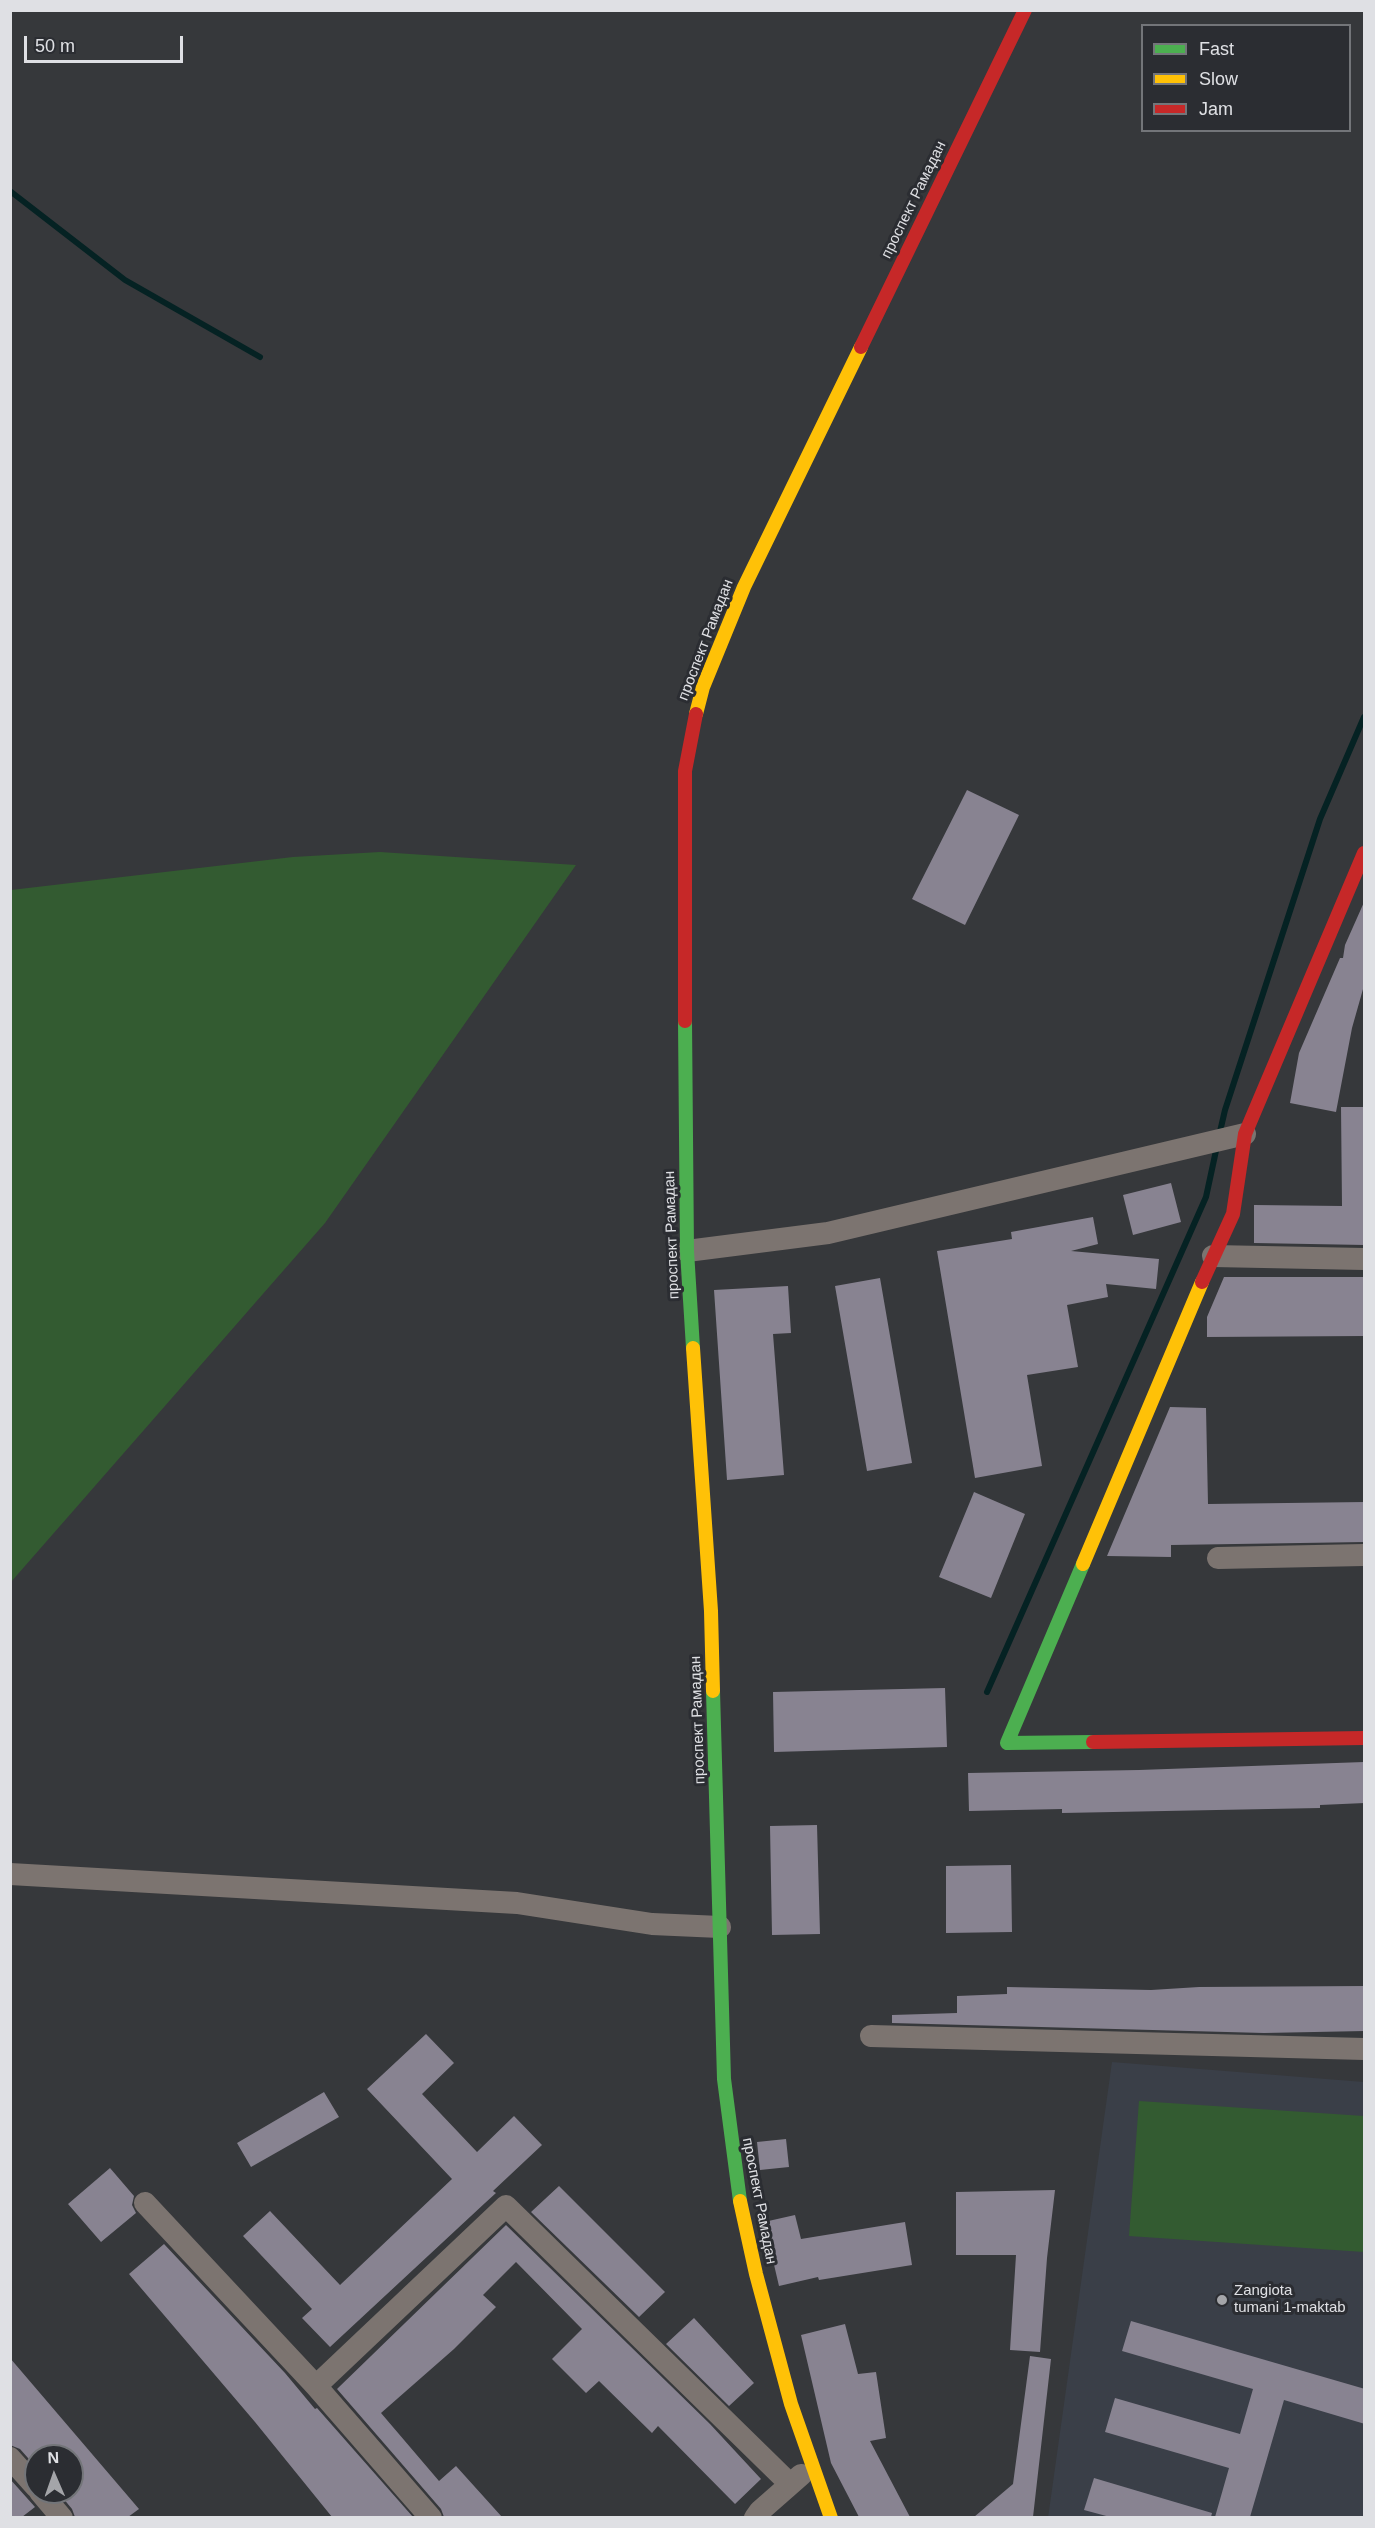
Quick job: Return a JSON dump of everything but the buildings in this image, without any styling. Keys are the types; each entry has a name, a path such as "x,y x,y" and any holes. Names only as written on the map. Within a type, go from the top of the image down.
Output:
{"main road":[{"name":"проспект Рамадан","path":"831,2517 811,2466 774,2341 741,2208 724,2079 711,1611 687,1251 683,855 685,771 691,730 703,687 744,587 1025,10"},
{"path":"1365,853 1236,1136 1233,1214 1213,1256 1007,1743 1365,1738"}],"street":[{"path":"687,1251 828,1233 1236,1136"},
{"path":"1213,1256 1365,1259"},
{"path":"1218,1558 1365,1556"},
{"path":"10,1874 516,1903 652,1924 720,1927"},
{"path":"871,2036 1365,2049"},
{"path":"146,2203 316,2386 431,2517"},
{"path":"316,2386 506,2206 790,2484"},
{"path":"10,2458 24,2474"},
{"path":"755,2517 811,2466"},
{"path":"51,2504 62,2517"}],"shaded area":[{"name":"Zangiota tumani 1-maktab","path":"1112,2062 1364,2082 1364,2517 1048,2518"}],"green space":[{"path":"380,852 576,865 325,1223 11,1582 11,890 293,857"},
{"path":"1139,2101 1364,2116 1364,2252 1129,2236"}],"waterway":[{"path":"10,191 125,280 260,357"},
{"path":"1219,1136 1225,1110 1320,819 1364,717"},
{"path":"987,1692 1206,1197 1217,1146"}],"traffic: fast":[{"path":"685,1021 687,1251 693,1348"},
{"path":"1083,1564 1007,1743 1093,1742"},
{"path":"713,1691 724,2079 740,2201"}],"traffic: slow":[{"path":"696,714 703,687 744,587 861,347"},
{"path":"1083,1564 1202,1282"},
{"path":"693,1348 711,1611 713,1691"},
{"path":"740,2201 756,2274 791,2404 831,2518"}],"traffic: jam":[{"path":"861,347 1025,10"},
{"path":"685,1021 685,771 696,714"},
{"path":"1202,1282 1233,1214 1245,1134 1364,853"},
{"path":"1093,1742 1364,1738"}],"place":[{"name":"Zangiota tumani 1-maktab","path":"1222,2300"}]}
